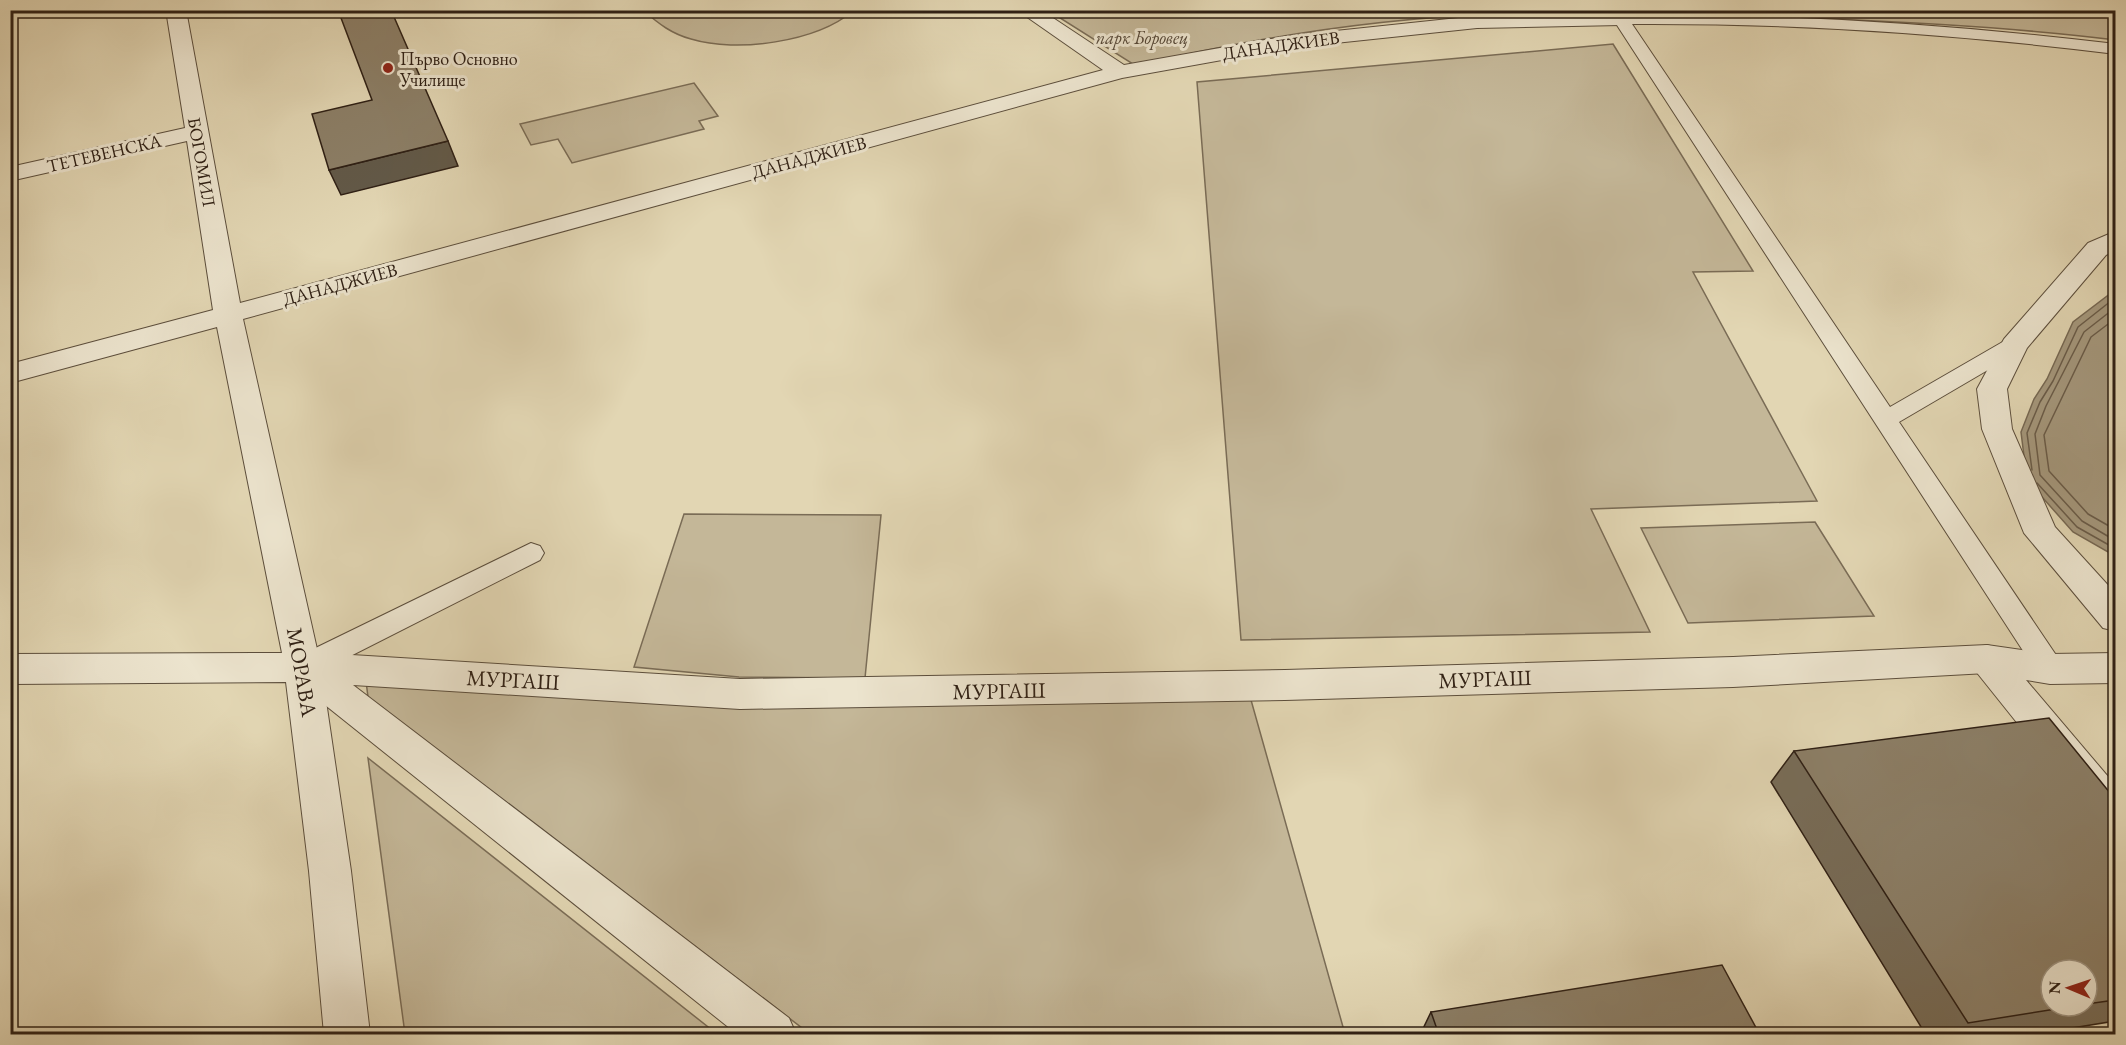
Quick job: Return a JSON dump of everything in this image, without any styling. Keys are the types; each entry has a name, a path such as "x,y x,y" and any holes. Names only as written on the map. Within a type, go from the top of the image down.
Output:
{"street":[{"name":"БОГОМИЛ","path":"176,10 228,314"},
{"path":"1026,10 1120,72"},
{"name":"ДАНАДЖИЕВ","path":"10,374 1120,72 1288,42 1478,22 1621,19"},
{"name":"ТЕТЕВЕНСКА","path":"10,174 197,132"},
{"path":"2115,239 2097,249 2014,345 1992,389 1997,429 2041,533 2115,618"},
{"name":"МОРАВА","path":"228,314 303,667 330,871 347,1035"},
{"path":"1987,659 2115,816"},
{"name":"МУРГАШ","path":"10,669 303,667 752,693 1296,685 1732,672 1987,659 2050,669 2115,668"},
{"path":"303,667 773,1035"}],"lane":[{"path":"1621,19 1720,18 1927,29 2021,36 2115,49"},
{"path":"1621,19 2050,669"},
{"path":"1885,420 2014,345"},
{"path":"303,667 531,553"}],"green space":[{"name":"парк Боровец","path":"2115,10 2116,40 2031,31 1860,20 1634,12 1493,14 1403,20 1313,31 1136,66 1049,11"},
{"path":"644,11 853,11 837,22 798,37 775,42 731,45 684,37 666,28"},
{"path":"1613,44 1753,271 1693,272 1817,501 1591,509 1650,632 1241,640 1197,82"},
{"path":"694,83 718,116 699,121 704,129 572,163 558,139 531,145 520,124"},
{"path":"684,514 881,515 865,678 739,677 634,667"},
{"path":"1815,522 1874,616 1688,623 1641,528"},
{"path":"366,681 1251,700 1345,1034 810,1034 368,697"},
{"path":"368,758 717,1034 405,1034"}],"water":[{"path":"2115,290 2115,556 2073,532 2027,480 2021,432 2034,399 2047,379 2073,322"}],"building":[{"name":"Първо Основно Училище","path":"338,10 391,10 448,141 329,170 312,114 372,100"},
{"path":"2049,718 2115,799 2115,1000 2099,1002 2099,958 2039,958 2039,1012 1968,1023 1794,751"},
{"path":"1722,965 1760,1035 1439,1035 1431,1012"}],"place":[{"name":"Първо Основно Училище","path":"388,68"}]}
